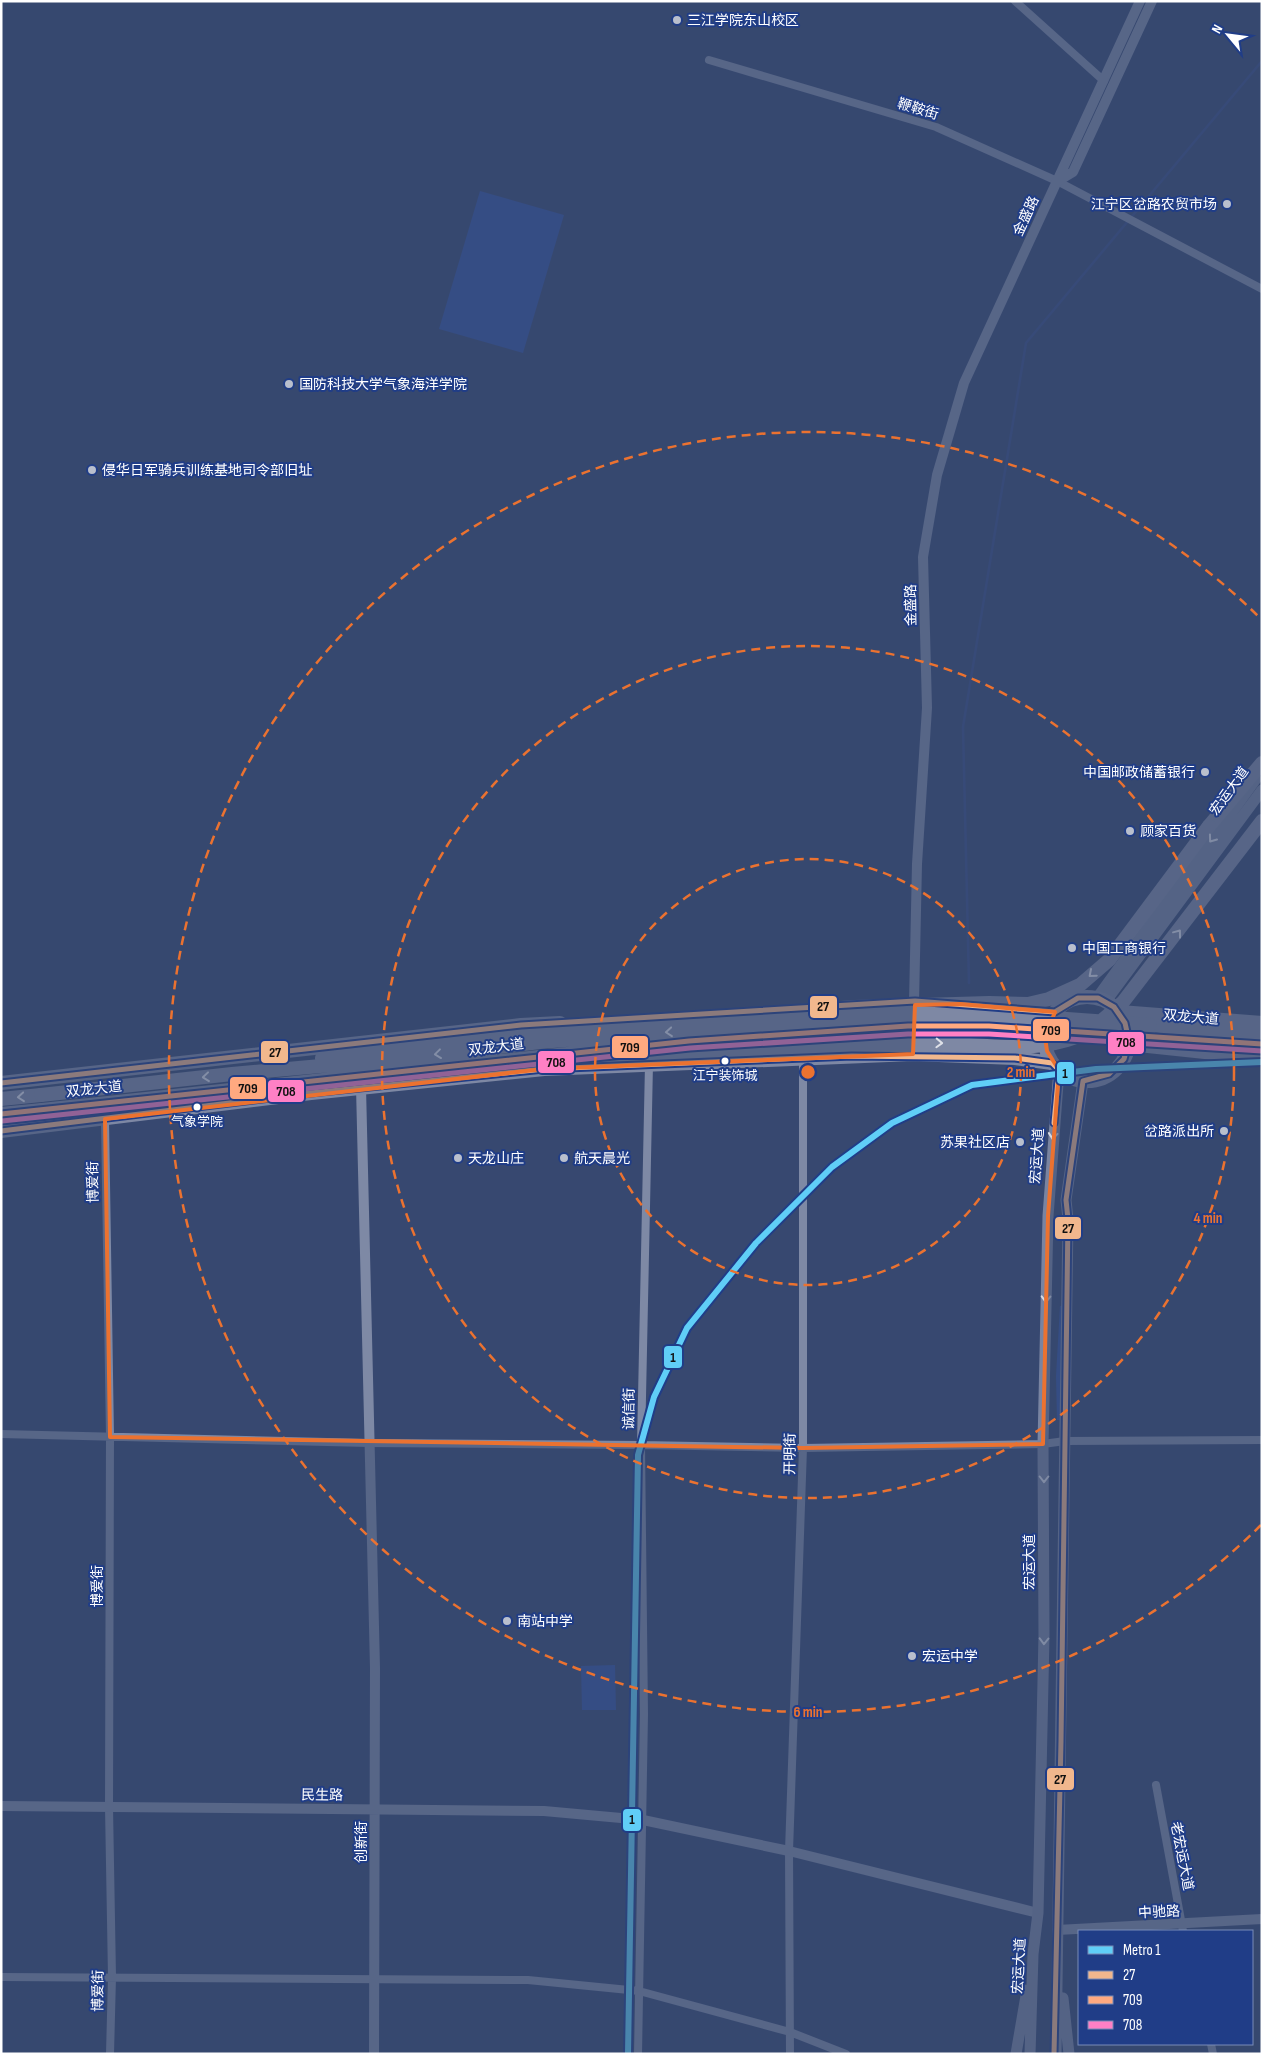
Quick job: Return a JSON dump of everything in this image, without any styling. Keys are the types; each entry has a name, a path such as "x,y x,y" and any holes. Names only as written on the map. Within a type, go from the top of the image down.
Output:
{"highway":[{"path":"232,1074 349,1053 556,1029 855,1008 989,1003 1028,1004 1049,999 1080,985 1109,960 1209,826 1262,763"},
{"path":"541,1056 615,1056 922,1043 1009,1048 1041,1046 1069,1040 1095,1027 1123,1002 1262,821"},
{"path":"1075,998 1101,999 1120,1012 1127,1027 1129,1044 1126,1055 1119,1066 1109,1075 1097,1080 1083,1081 1070,1078 1056,1067 1047,1051 1045,1037 1048,1024 1054,1012 1075,998"},
{"name":"双龙大道","path":"1,1084 521,1025 915,1000 1054,1012"},
{"name":"双龙大道","path":"1120,1012 1262,1023"},
{"name":"双龙大道","path":"1,1099 549,1042 901,1015 997,1014 1150,1025 1262,1036"},
{"name":"双龙大道","path":"1,1114 689,1041 908,1026 989,1026 1262,1044"},
{"path":"1129,1044 1262,1058"},
{"name":"双龙大道","path":"1,1131 361,1087 544,1069 913,1054 1015,1058 1056,1067"}],"main road":[{"name":"宏运大道","path":"1101,999 1262,771"},
{"name":"宏运大道","path":"1101,999 1262,790"},
{"name":"宏运大道","path":"1030,2054 1033,1954 1038,1914 1044,1635 1044,1444 1048,1216 1056,1067"},
{"path":"1056,2054 1068,1219 1066,1200 1083,1081"},
{"path":"1016,2052 1033,1954"},
{"path":"1057,1954 1069,2048"}],"street":[{"path":"1015,1 1104,81"},
{"name":"金盛路","path":"913,1054 917,864 927,708 923,557 937,475 964,383 1140,1"},
{"name":"金盛路","path":"1057,181 1072,172 1152,1"},
{"name":"鞭鞍街","path":"709,60 936,128 1057,181 1262,289"},
{"name":"开明街","path":"790,2054 789,1851 803,1448 803,1058"},
{"name":"诚信街","path":"638,2054 644,1714 641,1445 649,1064"},
{"name":"创新街","path":"361,1087 374,1630 374,2054"},
{"name":"博爱街","path":"105,1119 110,1438 109,1807 112,1977 110,2054"},
{"path":"1,1434 369,1443 803,1448 1044,1444 1065,1441 1262,1440"},
{"name":"老宏运大道","path":"1156,1785 1183,1928"},
{"name":"民生路","path":"1,1806 544,1811 643,1820 789,1851 1038,1914"},
{"name":"中驰路","path":"1057,1930 1183,1928 1262,1920"},
{"path":"1,1977 528,1980 639,1991 790,2032 846,2054"}],"highlighted area":[{"path":"960,1004 1055,1012 1045,1037 1047,1051 1059,1070 1048,1216 1043,1444 803,1448 110,1437 105,1119 544,1069 913,1054 915,1005"}],"shaded area":[{"path":"480,191 564,215 523,353 439,329"},
{"path":"1067,1305 1063,1420 1057,1420 1056,1376 1060,1306"},
{"path":"615,1665 616,1710 582,1710 581,1666"}],"waterway":[{"path":"969,983 963,727 1026,343 1262,61"}],"metro line":[{"name":"1","path":"628,2054 638,1455 654,1397 687,1328 756,1243 832,1167 892,1123 972,1085 1096,1069 1262,1062"}],"transit line":[{"name":"27","path":"1,1083 521,1025 915,1001 1055,1012 1078,998 1098,998 1114,1007 1125,1023 1129,1041 1124,1059 1109,1074 1083,1081 1066,1200 1068,1219 1061,1741 1054,2054"},
{"name":"709","path":"1,1114 689,1041 908,1026 989,1026 1262,1044"},
{"name":"708","path":"2,1121 690,1048 908,1034 989,1034 1262,1051"},
{"name":"27","path":"1,1131 311,1093 544,1069 852,1056 1015,1058 1052,1063 1059,1070 1054,1123"}],"place":[{"name":"三江学院东山校区","path":"677,20"},
{"name":"江宁区岔路农贸市场","path":"1227,204"},
{"name":"国防科技大学气象海洋学院","path":"289,384"},
{"name":"侵华日军骑兵训练基地司令部旧址","path":"92,470"},
{"name":"中国邮政储蓄银行","path":"1205,772"},
{"name":"顾家百货","path":"1130,831"},
{"name":"中国工商银行","path":"1072,948"},
{"name":"江宁装饰城","path":"725,1061"},
{"name":"气象学院","path":"197,1107"},
{"name":"岔路派出所","path":"1224,1131"},
{"name":"苏果社区店","path":"1020,1142"},
{"name":"天龙山庄","path":"458,1158"},
{"name":"航天晨光","path":"564,1158"},
{"name":"南站中学","path":"507,1621"},
{"name":"宏运中学","path":"912,1656"}]}
